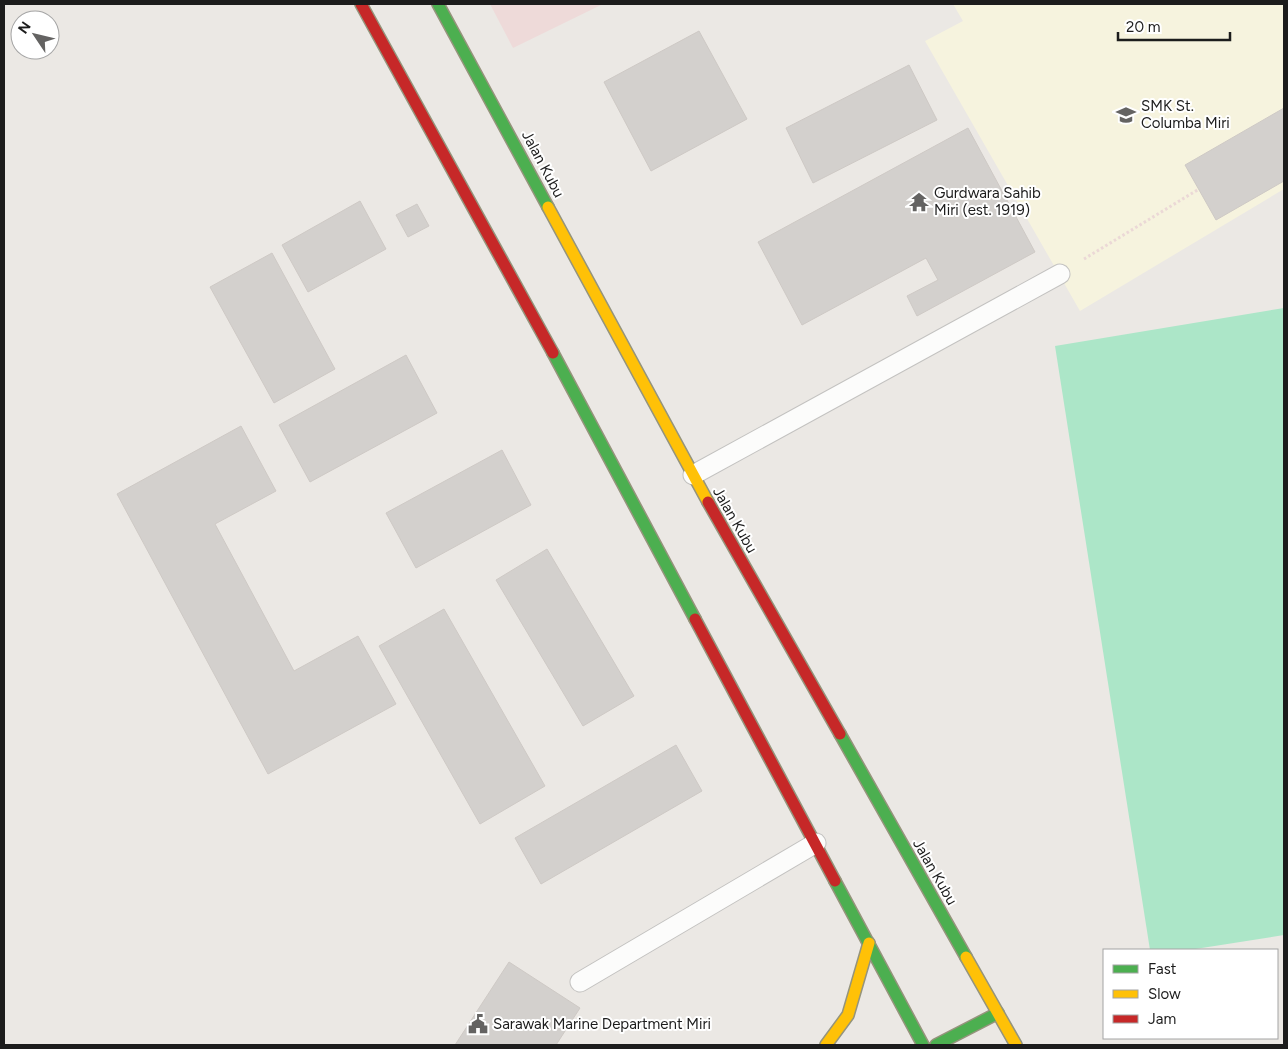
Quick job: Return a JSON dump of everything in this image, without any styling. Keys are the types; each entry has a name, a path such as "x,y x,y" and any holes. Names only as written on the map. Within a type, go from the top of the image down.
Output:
{"main road":[{"path":"361,4 510,272 923,1045"},
{"name":"Jalan Kubu","path":"438,4 692,475 1016,1045"},
{"path":"826,1045 848,1015 869,943"},
{"path":"936,1045 998,1013"}],"lane":[{"path":"692,475 1060,274"},
{"path":"580,982 816,843"}],"path":[{"path":"1060,274 1199,189"}],"shaded area":[{"path":"490,4 603,4 513,48"},
{"name":"SMK St. Columba Miri","path":"953,4 1284,4 1284,189 1080,311 925,41 963,21"}],"green space":[{"path":"1284,308 1284,935 1195,949 1150,949 1055,346"}],"building":[{"path":"699,31 747,119 651,171 604,82"},
{"path":"909,65 937,120 813,183 786,128"},
{"path":"1284,108 1284,181 1216,220 1185,165"},
{"name":"Gurdwara Sahib Miri (est. 1919)","path":"968,128 1035,252 917,316 907,296 938,280 926,258 802,325 758,242"},
{"path":"360,201 386,249 308,292 282,245"},
{"path":"417,204 429,226 408,237 396,215"},
{"path":"272,253 335,369 274,403 210,287"},
{"path":"406,355 437,413 310,482 279,425"},
{"path":"241,426 276,491 215,524 294,671 358,636 396,704 268,774 117,494"},
{"path":"502,450 531,505 416,568 386,513"},
{"path":"547,549 634,696 583,726 496,580"},
{"path":"444,609 545,786 480,824 379,646"},
{"path":"676,745 702,791 541,884 515,838"},
{"path":"509,962 580,1008 556,1045 455,1045"}],"traffic: fast":[{"path":"438,4 548,207"},
{"path":"553,353 695,619"},
{"path":"840,734 966,957"},
{"path":"835,881 923,1045"},
{"path":"936,1045 998,1013"}],"traffic: slow":[{"path":"548,207 708,502"},
{"path":"826,1045 848,1015 869,943"},
{"path":"966,957 1016,1045"}],"traffic: jam":[{"path":"361,4 553,353"},
{"path":"708,502 840,734"},
{"path":"695,619 835,881"}],"place":[{"name":"SMK St. Columba Miri","path":"1126,115"},
{"name":"Gurdwara Sahib Miri (est. 1919)","path":"919,202"},
{"name":"Sarawak Marine Department Miri","path":"478,1024"}]}
